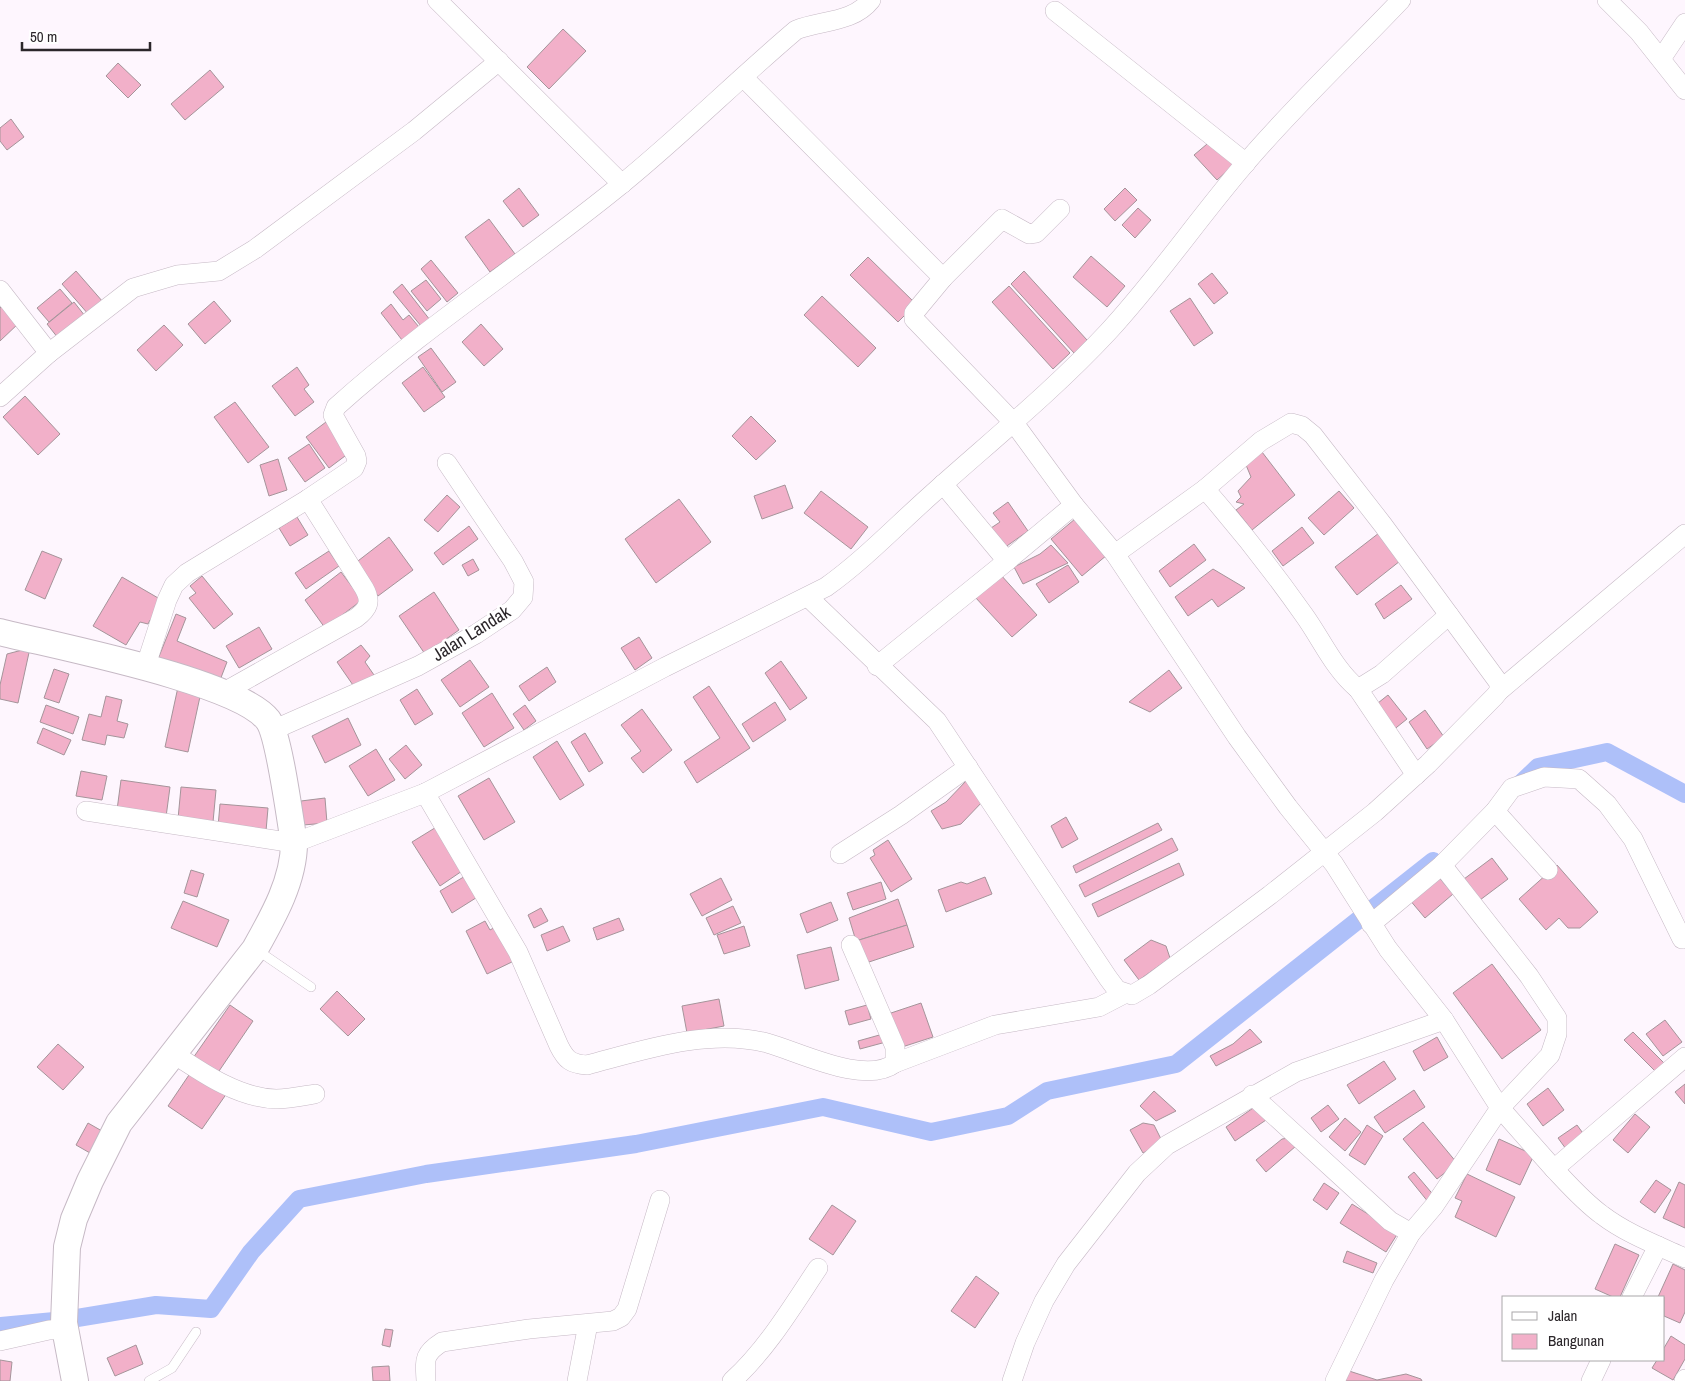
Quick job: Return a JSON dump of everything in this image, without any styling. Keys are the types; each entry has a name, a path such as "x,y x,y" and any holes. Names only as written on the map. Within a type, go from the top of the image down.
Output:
{"street":[{"path":"437,0 622,184"},
{"path":"145,668 174,586 187,573 308,499 354,468 357,461 333,415 336,407 442,319 622,184 796,30 810,25 830,23 851,15 865,7 871,0"},
{"path":"86,811 294,843 426,793 665,667 808,598 848,572 943,484 1056,385 1108,331 1164,266 1202,215 1246,163 1401,0"},
{"path":"1607,0 1661,59 1685,90"},
{"path":"1055,10 1246,163"},
{"path":"1661,59 1685,23"},
{"path":"0,397 49,353 133,288 177,274 219,271 235,262 414,131 499,61"},
{"path":"744,78 943,278"},
{"path":"1060,209 1036,233 1029,234 1002,219 943,278 914,313 914,319 1014,423 1074,505 1114,554 1237,737 1361,904 1371,924 1388,949 1444,1020 1500,1108 1577,1194 1601,1215 1631,1234 1685,1258"},
{"path":"0,290 49,353"},
{"path":"1114,554 1205,489 1261,441 1291,423 1302,426 1313,435 1383,525 1500,683 1499,691"},
{"name":"Jalan Landak","path":"273,730 418,666 497,620 512,610 522,598 524,582 513,561 447,463"},
{"path":"943,484 1007,561"},
{"path":"1205,489 1270,568 1306,617 1344,678 1358,689 1416,775"},
{"path":"224,692 356,618 365,612 369,605 368,596 364,588 308,499"},
{"path":"877,666 1074,505"},
{"path":"808,598 877,666 905,689 937,721 1057,905 1108,978 1117,990 1124,994 1132,995 1149,985 1270,895 1328,858 1416,775 1499,691 1685,534"},
{"path":"1358,689 1382,674 1449,615"},
{"path":"0,632 145,668 224,692 259,712 273,730 294,843 294,854 285,885 271,920 255,949 119,1122 74,1219 52,1329 75,1381"},
{"path":"840,854 901,815 968,767"},
{"path":"1371,924 1442,865 1495,810 1512,788 1544,777 1579,779 1607,804 1633,839 1682,939"},
{"path":"426,793 518,952 558,1046 565,1058 573,1064 587,1066 696,1039 743,1038 767,1043 845,1068 871,1070 890,1066 995,1025 1099,1007 1124,994"},
{"path":"1495,810 1548,870"},
{"path":"1335,1381 1384,1280 1411,1233 1438,1200 1500,1108 1550,1056 1557,1034 1557,1018 1529,976 1442,865"},
{"path":"852,944 895,1047 896,1063"},
{"path":"1012,1381 1025,1343 1044,1301 1066,1264 1137,1173 1167,1145 1252,1095 1296,1072 1444,1020"},
{"path":"174,1054 224,1085 252,1095 276,1099 315,1094"},
{"path":"1554,1169 1685,1057"},
{"path":"1252,1095 1390,1221 1411,1233"},
{"path":"426,1381 425,1360 430,1350 442,1342 529,1329 613,1321 621,1317 627,1308 660,1200"},
{"path":"1633,1296 1658,1246"},
{"path":"732,1381 772,1337 818,1268"},
{"path":"578,1381 588,1324"},
{"path":"0,1341 52,1329"},
{"path":"1591,1381 1601,1361"}],"lane":[{"path":"255,949 311,987"},
{"path":"149,1381 172,1368 196,1332"}],"building":[{"path":"563,29 586,51 549,89 527,67"},
{"path":"118,63 141,85 128,98 106,76"},
{"path":"210,70 224,87 185,120 171,104"},
{"path":"11,119 24,137 7,150 0,141 0,128"},
{"path":"1213,139 1235,164 1217,180 1194,155"},
{"path":"519,188 539,215 523,227 503,201"},
{"path":"1125,188 1137,200 1115,221 1104,209"},
{"path":"1138,208 1151,220 1135,238 1122,225"},
{"path":"489,219 515,254 490,272 465,237"},
{"path":"1091,256 1125,286 1107,307 1073,277"},
{"path":"868,257 916,304 898,322 850,275"},
{"path":"431,260 458,293 447,302 421,269"},
{"path":"76,271 103,302 89,315 62,284"},
{"path":"1024,271 1087,340 1074,353 1011,284"},
{"path":"1212,273 1228,293 1214,304 1198,284"},
{"path":"426,280 441,299 427,311 411,291"},
{"path":"402,284 430,320 421,326 393,292"},
{"path":"1009,286 1070,353 1053,369 992,302"},
{"path":"60,289 72,303 49,322 37,308"},
{"path":"822,296 876,348 858,367 804,315"},
{"path":"1190,298 1213,333 1194,346 1170,311"},
{"path":"214,301 231,321 205,344 188,324"},
{"path":"74,302 85,316 58,338 47,324"},
{"path":"391,304 403,320 409,315 419,327 402,340 381,313"},
{"path":"3,305 20,322 0,341 0,308"},
{"path":"481,324 503,349 484,366 462,342"},
{"path":"164,325 183,345 156,371 137,350"},
{"path":"431,348 456,382 442,392 418,357"},
{"path":"297,367 309,385 304,389 314,402 295,416 272,386"},
{"path":"423,367 445,397 424,412 402,383"},
{"path":"25,396 60,434 38,455 3,417"},
{"path":"235,402 269,447 248,463 214,417"},
{"path":"751,416 776,441 756,460 732,436"},
{"path":"326,422 349,453 329,468 306,437"},
{"path":"309,444 325,468 305,482 288,458"},
{"path":"1262,452 1295,495 1252,530 1236,510 1244,504 1236,502 1241,497 1238,491 1251,477 1246,465"},
{"path":"278,459 287,490 269,496 260,465"},
{"path":"785,485 793,508 762,519 754,496"},
{"path":"821,491 868,527 851,549 804,513"},
{"path":"1339,491 1354,508 1324,535 1308,518"},
{"path":"447,495 460,507 438,532 424,520"},
{"path":"679,499 711,542 656,583 625,539"},
{"path":"1008,502 1028,531 1004,548 991,528 1000,522 993,513"},
{"path":"297,517 308,535 290,546 279,528"},
{"path":"1075,519 1107,555 1082,576 1051,539"},
{"path":"469,526 478,539 443,565 434,553"},
{"path":"1302,527 1314,543 1283,566 1272,551"},
{"path":"1379,533 1400,561 1357,595 1335,567"},
{"path":"389,537 413,570 378,596 354,564"},
{"path":"1194,544 1206,560 1170,587 1159,571"},
{"path":"1051,545 1068,563 1023,584 1014,567 1040,554"},
{"path":"42,551 62,559 45,599 25,590"},
{"path":"329,551 339,566 306,589 295,573"},
{"path":"473,559 479,570 468,576 462,565"},
{"path":"1068,565 1079,582 1049,603 1036,584"},
{"path":"1213,569 1245,588 1218,607 1212,599 1188,616 1175,597"},
{"path":"341,572 362,600 325,628 305,600"},
{"path":"1000,574 1037,615 1012,637 975,597"},
{"path":"202,576 233,614 214,629 189,598 196,593 190,586"},
{"path":"122,577 165,602 154,620 150,620 148,624 140,622 126,645 93,626"},
{"path":"1401,585 1412,599 1384,619 1375,604"},
{"path":"434,592 459,630 425,654 399,616"},
{"path":"176,614 186,618 177,641 227,662 217,688 156,664"},
{"path":"259,627 272,649 239,668 226,646"},
{"path":"639,637 652,658 635,670 621,648"},
{"path":"361,645 370,656 365,662 374,675 355,688 337,662"},
{"path":"30,648 18,703 0,699 0,685 7,654"},
{"path":"470,660 489,687 460,707 441,680"},
{"path":"781,661 807,698 790,710 765,673"},
{"path":"547,667 556,682 529,701 519,686"},
{"path":"54,669 69,674 59,703 44,698"},
{"path":"1169,670 1182,688 1150,712 1129,702"},
{"path":"709,686 750,748 697,783 684,762 720,738 693,697"},
{"path":"178,687 201,692 188,752 165,747"},
{"path":"417,689 433,714 415,725 400,700"},
{"path":"492,693 514,728 484,747 462,713"},
{"path":"1388,695 1407,719 1392,731 1373,707"},
{"path":"106,696 122,700 117,721 128,724 124,738 107,735 105,745 82,740 89,714 101,717"},
{"path":"775,702 786,720 753,742 742,724"},
{"path":"46,705 79,717 73,734 40,722"},
{"path":"525,705 536,721 524,730 513,714"},
{"path":"642,709 672,750 643,773 631,758 641,751 621,725"},
{"path":"1425,710 1444,737 1427,749 1409,722"},
{"path":"348,718 361,745 325,763 312,736"},
{"path":"43,728 71,740 64,755 37,743"},
{"path":"585,733 603,763 589,772 571,742"},
{"path":"557,741 584,785 560,800 533,757"},
{"path":"406,745 422,765 405,779 389,759"},
{"path":"376,749 395,780 368,796 349,766"},
{"path":"81,771 107,776 102,800 76,796"},
{"path":"489,778 515,822 484,840 458,796"},
{"path":"121,780 170,787 166,817 117,810"},
{"path":"966,781 984,800 961,824 942,829 931,811 946,802"},
{"path":"181,787 216,790 213,822 178,819"},
{"path":"325,798 327,823 303,825 301,801"},
{"path":"220,804 268,808 266,831 218,827"},
{"path":"1066,817 1078,839 1062,848 1051,826"},
{"path":"1158,823 1162,830 1076,873 1073,866"},
{"path":"438,826 465,869 440,886 412,842"},
{"path":"1172,838 1178,850 1085,897 1079,885"},
{"path":"888,840 912,879 891,892 870,858 875,855 873,850"},
{"path":"1492,858 1508,879 1480,900 1464,879"},
{"path":"1179,863 1184,875 1098,917 1092,904"},
{"path":"1557,865 1598,912 1580,928 1568,928 1559,918 1546,930 1519,899"},
{"path":"191,870 204,874 197,897 184,893"},
{"path":"467,875 479,896 452,913 440,891"},
{"path":"1437,875 1453,894 1425,918 1409,899"},
{"path":"985,877 992,894 946,912 938,890 961,882 967,884"},
{"path":"721,878 732,900 702,916 690,894"},
{"path":"881,882 886,899 853,910 847,893"},
{"path":"898,899 907,925 856,941 849,918"},
{"path":"183,901 229,920 217,947 171,928"},
{"path":"831,902 838,920 807,933 800,914"},
{"path":"733,906 741,923 714,935 706,918"},
{"path":"541,908 548,921 534,928 528,915"},
{"path":"619,918 624,930 597,940 593,928"},
{"path":"485,921 490,930 499,925 516,960 487,974 466,931"},
{"path":"907,925 914,947 863,964 856,941"},
{"path":"563,926 570,941 547,951 541,935"},
{"path":"744,926 750,946 724,954 717,935"},
{"path":"1151,940 1166,946 1170,958 1139,980 1124,960"},
{"path":"831,947 839,980 805,989 797,955"},
{"path":"1492,964 1541,1030 1502,1059 1453,993"},
{"path":"337,991 365,1019 348,1036 320,1009"},
{"path":"719,999 724,1026 687,1033 682,1006"},
{"path":"921,1003 933,1037 899,1048 888,1014"},
{"path":"230,1005 253,1021 217,1074 193,1058"},
{"path":"867,1005 871,1019 849,1025 845,1011"},
{"path":"1665,1020 1682,1042 1663,1056 1646,1034"},
{"path":"1250,1029 1262,1042 1216,1066 1210,1056 1233,1044"},
{"path":"1633,1032 1664,1063 1655,1071 1624,1040"},
{"path":"883,1034 886,1042 860,1049 858,1041"},
{"path":"1437,1037 1448,1057 1424,1071 1413,1051"},
{"path":"58,1044 84,1067 63,1090 37,1067"},
{"path":"1384,1061 1396,1079 1359,1104 1347,1085"},
{"path":"193,1069 227,1093 202,1129 168,1106"},
{"path":"1685,1084 1685,1104 1675,1092"},
{"path":"1548,1088 1564,1110 1543,1126 1527,1104"},
{"path":"1414,1090 1425,1107 1385,1133 1374,1117"},
{"path":"1154,1091 1176,1111 1156,1121 1140,1106"},
{"path":"1328,1105 1339,1119 1321,1132 1311,1118"},
{"path":"1256,1106 1266,1120 1235,1141 1226,1127"},
{"path":"1635,1114 1650,1127 1628,1153 1613,1140"},
{"path":"1345,1118 1361,1132 1345,1151 1329,1137"},
{"path":"1423,1122 1457,1163 1437,1179 1403,1139"},
{"path":"88,1123 102,1131 90,1153 76,1145"},
{"path":"1143,1123 1154,1125 1163,1143 1143,1153 1130,1130"},
{"path":"1367,1125 1383,1136 1365,1165 1349,1155"},
{"path":"1577,1125 1585,1136 1566,1149 1558,1138"},
{"path":"1289,1138 1296,1146 1266,1172 1256,1160 1282,1139"},
{"path":"1499,1139 1534,1155 1520,1185 1486,1170"},
{"path":"1414,1172 1436,1198 1429,1203 1408,1177"},
{"path":"1467,1174 1515,1197 1496,1237 1455,1217 1462,1201 1455,1198"},
{"path":"1656,1180 1671,1190 1655,1213 1640,1202"},
{"path":"1679,1182 1685,1185 1685,1228 1663,1218"},
{"path":"1324,1183 1339,1193 1327,1210 1313,1200"},
{"path":"1352,1204 1398,1233 1386,1252 1340,1223"},
{"path":"832,1205 856,1221 833,1255 809,1239"},
{"path":"1615,1244 1639,1255 1620,1296 1611,1296 1595,1289"},
{"path":"1347,1251 1377,1263 1373,1273 1343,1262"},
{"path":"1673,1264 1685,1270 1685,1312 1680,1323 1665,1316 1665,1296 1658,1296"},
{"path":"976,1276 999,1293 975,1328 951,1311"},
{"path":"385,1329 393,1330 390,1347 382,1345"},
{"path":"1671,1336 1685,1345 1685,1359 1673,1380 1652,1368 1656,1361 1665,1361 1665,1346"},
{"path":"136,1345 143,1364 115,1376 107,1358"},
{"path":"0,1360 12,1362 10,1381 0,1381"},
{"path":"389,1366 390,1381 373,1381 372,1367"},
{"path":"1346,1370 1377,1380 1406,1374 1422,1381 1343,1381"}],"waterway":[{"path":"1518,786 1538,767 1607,752 1685,794"},
{"path":"0,1326 65,1320 156,1305 211,1309 251,1252 299,1199 426,1174 636,1144 823,1107 931,1132 1008,1116 1047,1091 1176,1064 1433,861"}]}
